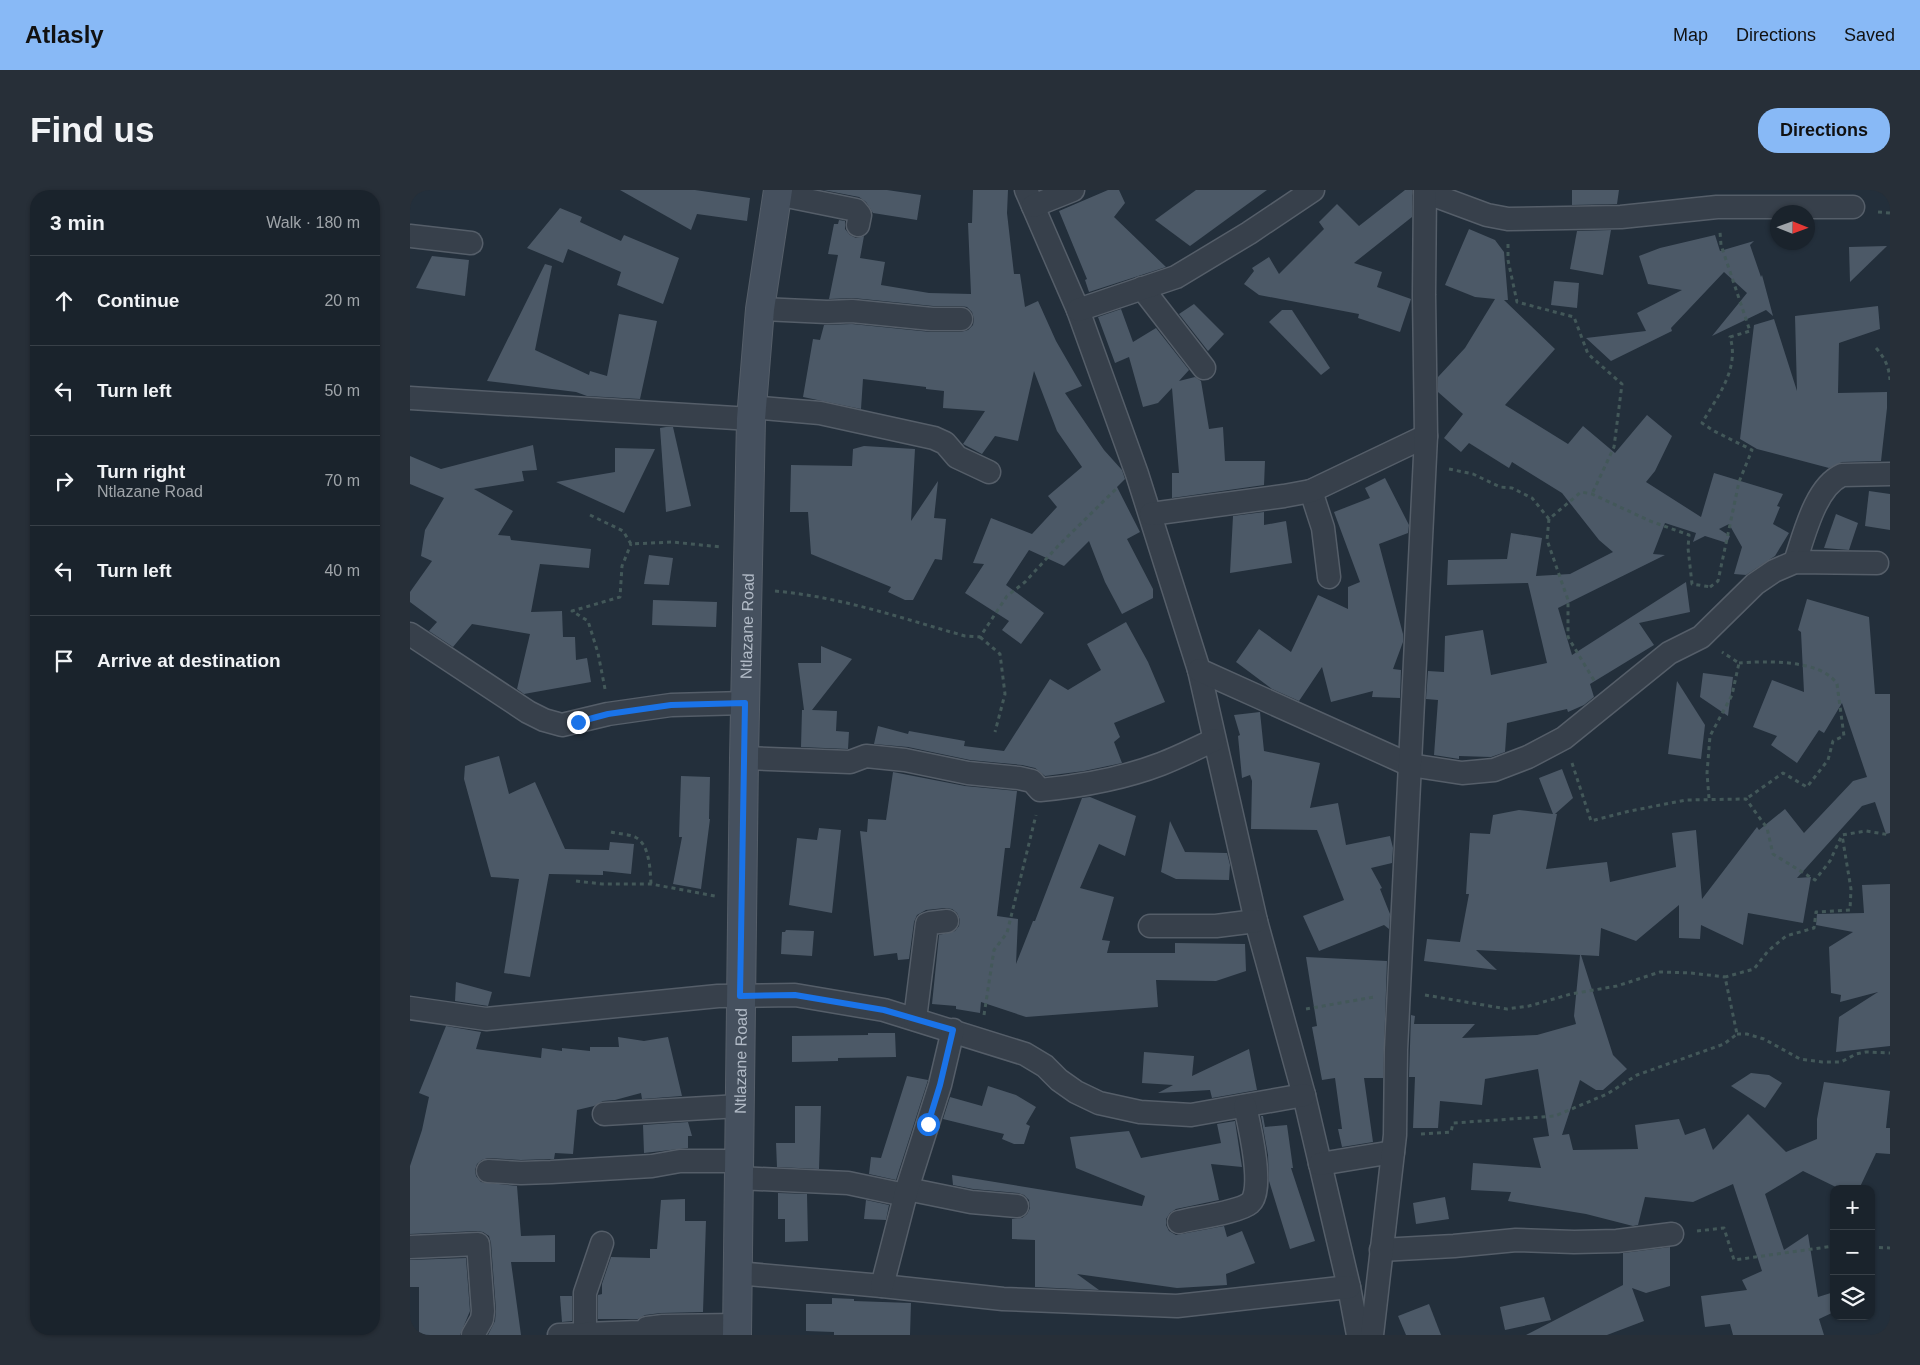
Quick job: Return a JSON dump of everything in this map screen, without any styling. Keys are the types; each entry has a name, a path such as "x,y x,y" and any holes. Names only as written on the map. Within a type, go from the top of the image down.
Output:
{"street":[{"path":"1073,190 1029,198 1078,310 1138,474 1199,670 1256,921 1304,1095 1349,1287 1358,1335"},
{"path":"1078,310 1176,277 1249,233 1312,190"},
{"path":"1372,1335 1394,1144 1398,993 1426,436 1425,191 1487,215 1508,218 1621,217 1718,207 1853,206"},
{"path":"778,192 856,210 860,215 858,225"},
{"name":"Ntlazane Road","path":"737,1330 740,996 751,413 760,310 778,192"},
{"path":"410,236 471,243"},
{"path":"1142,288 1204,368"},
{"path":"760,310 852,311 932,319 961,319"},
{"path":"410,398 751,413 820,413 934,438 946,443 957,457 989,472"},
{"path":"1151,514 1311,491 1426,436"},
{"path":"1795,562 1816,505 1822,494 1836,478 1842,475 1890,474"},
{"path":"1311,491 1324,528 1329,577"},
{"path":"1199,670 1410,765 1462,773 1494,770 1528,757 1564,738 1669,653 1701,637 1754,584 1774,571 1795,562 1877,563"},
{"path":"410,634 528,712 544,720 562,725 608,714 671,705 745,703"},
{"path":"744,758 850,762 866,756 905,760 968,773 1019,778 1032,781 1040,790 1073,787 1118,778 1162,764 1214,740"},
{"path":"915,1019 927,924 946,921"},
{"path":"1150,926 1216,926 1256,921"},
{"path":"410,1008 486,1019 718,996 795,995 884,1010 1026,1054 1045,1066 1059,1080 1076,1092 1099,1103 1140,1112 1191,1115 1304,1095"},
{"path":"882,1286 906,1192 940,1085 953,1030"},
{"path":"604,1114 739,1106"},
{"path":"1179,1222 1237,1209 1250,1203 1254,1196 1255,1156 1245,1106"},
{"path":"1320,1164 1394,1144"},
{"path":"488,1170 551,1172 652,1166 680,1161 971,1202 1017,1206"},
{"path":"1381,1250 1516,1240 1617,1241 1672,1234"},
{"path":"585,1334 586,1293 602,1243"},
{"path":"410,1247 478,1244 483,1311 482,1319 473,1335"},
{"path":"738,1273 1003,1299 1177,1306 1349,1287"},
{"path":"559,1335 645,1332 647,1328 663,1326 737,1330"}],"path":[{"path":"1710,587 1718,581 1739,482 1752,450 1702,423 1729,376 1734,350 1730,337 1750,331 1720,245 1718,207"},
{"path":"1508,218 1508,260 1517,302 1574,317 1588,354 1622,384 1614,447 1592,494"},
{"path":"1876,348 1884,357 1889,368 1890,380"},
{"path":"1424,464 1473,474 1500,487 1512,488 1532,498 1549,519 1547,540 1568,600 1568,637 1608,702"},
{"path":"980,637 1007,596 1025,582 1058,546 1116,490 1138,474"},
{"path":"1549,519 1582,492 1592,494 1650,521 1689,535 1688,548 1692,584 1710,587 1729,608"},
{"path":"590,515 623,531 631,544"},
{"path":"631,544 672,542 722,547"},
{"path":"608,714 598,652 588,622 572,611 620,597 622,566 631,544"},
{"path":"772,591 810,594 877,610 965,636 980,637 1000,654 1005,694 995,732"},
{"path":"1564,738 1591,821 1686,800 1710,798 1746,799 1783,772 1807,787 1828,760 1833,741 1844,736 1837,684 1834,679 1815,668 1792,664 1739,663 1701,637"},
{"path":"1710,798 1707,773 1710,736 1732,695 1739,663"},
{"path":"977,1038 983,1016 994,950 1007,933 1034,829 1040,790"},
{"path":"1746,799 1767,828 1773,854 1815,880 1830,861 1842,835"},
{"path":"1842,835 1866,831 1890,835"},
{"path":"611,832 637,838 643,845 648,855 651,884"},
{"path":"1282,1013 1398,993 1422,994 1507,1009 1529,1006 1571,994 1616,986 1660,972 1725,977 1754,969 1768,951 1786,936 1814,928 1816,912 1850,910 1851,889 1842,835"},
{"path":"576,881 602,884 651,884 718,897"},
{"path":"1725,977 1737,1034"},
{"path":"1394,1144 1450,1132 1453,1123 1555,1116 1607,1094 1637,1075 1724,1044 1737,1034 1747,1034 1764,1039 1800,1059 1822,1062 1841,1062 1856,1054 1866,1052 1890,1053"},
{"path":"1672,1234 1724,1228 1734,1260 1830,1247"},
{"path":"1875,1247 1890,1248"}],"building":[{"path":"620,190 695,190 750,198 747,221 697,214 691,230"},
{"path":"823,190 887,190 921,195 917,220 873,213 866,202 859,197"},
{"path":"973,190 1008,190 1007,213 1014,274 1020,274 1025,307 1038,301 1056,341 1082,386 1065,393 1104,450 1122,470 1125,479 1117,487 1140,532 1127,539 1153,589 1153,598 1122,614 1105,582 1089,541 1064,566 1029,550 1006,585 1044,613 1021,644 1002,630 1009,621 965,593 984,564 973,563 991,518 1032,534 1057,507 1048,496 1082,467 1057,431 1034,371 1018,441 995,436 982,454 963,444 985,411 943,408 944,391 863,379 861,409 803,397 813,339 820,340 824,325 852,324 931,332 961,332 968,330 973,325 972,312 967,307 933,306 853,298 829,299 838,255 828,254 834,224 838,224 839,220 845,221 845,229 850,235 856,238 864,236 860,258 885,262 881,285 929,293 971,294 968,223 972,223"},
{"path":"1108,190 1119,190 1125,203 1114,217 1166,267 1089,292 1085,280 1087,279 1059,211"},
{"path":"1196,190 1267,190 1190,246 1155,220"},
{"path":"1405,190 1412,190 1412,217 1354,263 1382,272 1377,287 1411,299 1400,332 1358,318 1359,314 1259,295 1244,284 1254,271 1252,268 1269,257 1279,274 1324,229 1319,222 1337,204 1359,226"},
{"path":"1572,190 1619,190 1617,204 1572,205"},
{"path":"560,208 582,217 580,222 621,241 624,235 679,258 663,304 617,285 621,272 568,249 563,263 527,248"},
{"path":"1469,229 1495,240 1504,252 1508,300 1504,300 1555,349 1505,405 1568,444 1583,426 1615,453 1647,415 1672,436 1655,471 1646,482 1701,517 1714,473 1783,494 1777,506 1780,507 1773,524 1789,533 1775,556 1746,575 1734,574 1742,547 1729,524 1719,529 1730,536 1727,543 1705,536 1693,542 1696,533 1665,523 1653,554 1665,555 1558,608 1572,655 1686,582 1690,612 1639,623 1654,645 1590,684 1594,697 1584,705 1568,712 1567,709 1507,723 1505,752 1491,757 1459,756 1459,759 1434,755 1438,700 1426,699 1428,671 1444,672 1445,636 1483,630 1491,675 1547,663 1528,583 1447,585 1448,560 1507,559 1511,533 1542,538 1536,576 1570,574 1613,552 1599,540 1562,493 1512,462 1509,468 1469,443 1461,452 1444,438 1463,414 1438,392 1438,377 1465,348 1495,299 1475,297 1445,285"},
{"path":"1611,230 1603,275 1570,269 1577,231"},
{"path":"1715,235 1720,251 1754,241 1750,245 1761,277 1762,275 1773,316 1766,310 1712,336 1747,293 1724,272 1671,328 1672,331 1611,361 1586,338 1646,331 1637,313 1682,290 1648,284 1639,256 1660,248"},
{"path":"1887,246 1850,282 1849,247"},
{"path":"432,256 469,260 465,296 416,288"},
{"path":"545,264 552,266 535,350 589,375 590,371 607,376 619,314 657,321 640,399 587,396 576,392 487,381"},
{"path":"1554,281 1579,283 1577,308 1551,305"},
{"path":"1194,304 1224,334 1208,351 1179,314"},
{"path":"1878,306 1880,329 1839,343 1838,393 1887,392 1881,461 1842,462 1829,468 1757,449 1740,439 1754,325 1774,319 1797,391 1795,316"},
{"path":"1121,309 1133,342 1156,328 1189,370 1179,381 1195,377 1201,381 1209,429 1223,427 1225,461 1265,461 1264,485 1172,498 1172,473 1179,473 1172,388 1158,403 1143,407 1129,357 1115,363 1098,317"},
{"path":"1282,310 1292,310 1330,368 1321,375 1269,322"},
{"path":"673,427 691,506 666,512 660,428"},
{"path":"533,445 537,470 522,471 524,481 474,489 513,511 498,535 510,536 511,540 591,549 589,568 540,564 531,612 562,611 563,637 575,637 576,660 587,658 591,682 524,694 517,689 530,634 472,624 453,647 429,631 437,622 410,602 410,592 432,561 421,556 425,530 444,498 410,484 410,456 441,469"},
{"path":"864,446 915,449 911,521 938,481 934,518 946,519 942,560 935,559 913,600 905,600 888,592 891,587 811,554 808,512 790,512 791,465 852,466 853,449"},
{"path":"615,448 655,449 624,513 556,482 615,472"},
{"path":"1385,478 1409,525 1408,533 1379,544 1403,634 1403,642 1393,669 1401,670 1400,698 1372,697 1373,691 1331,702 1322,667 1299,701 1272,689 1236,662 1259,629 1291,652 1318,595 1348,609 1348,587 1360,582 1334,512 1370,498 1365,488"},
{"path":"1869,491 1890,494 1890,530 1865,526"},
{"path":"1264,512 1264,525 1286,521 1292,563 1230,573 1233,516"},
{"path":"1836,514 1858,523 1849,550 1824,548"},
{"path":"649,555 673,558 669,585 644,584"},
{"path":"1807,599 1869,617 1875,694 1890,694 1890,833 1886,834 1875,802 1862,806 1797,878 1811,877 1803,923 1748,913 1743,945 1701,925 1700,939 1679,938 1679,905 1636,941 1601,928 1599,956 1581,955 1613,1055 1627,1069 1603,1090 1596,1090 1580,1080 1562,1135 1569,1134 1573,1150 1638,1149 1635,1125 1679,1119 1685,1135 1705,1128 1713,1150 1748,1114 1786,1152 1817,1139 1817,1119 1824,1082 1890,1091 1886,1128 1890,1128 1890,1154 1876,1153 1861,1185 1832,1185 1803,1171 1765,1194 1784,1250 1808,1234 1818,1297 1830,1293 1830,1314 1819,1319 1824,1335 1733,1335 1730,1324 1705,1327 1701,1296 1747,1290 1742,1280 1762,1271 1733,1184 1693,1202 1645,1197 1638,1225 1633,1226 1586,1214 1508,1201 1511,1192 1471,1190 1473,1163 1541,1168 1533,1138 1549,1136 1538,1069 1485,1079 1482,1105 1440,1101 1438,1128 1413,1128 1415,1077 1409,1077 1411,1015 1415,1016 1414,1024 1475,1024 1462,1038 1537,1035 1576,1024 1574,1016 1580,955 1476,950 1497,970 1424,961 1427,939 1460,942 1469,894 1466,894 1470,833 1490,834 1493,815 1519,810 1553,814 1539,778 1562,769 1573,798 1555,814 1557,814 1546,869 1607,862 1610,882 1676,867 1672,833 1696,830 1702,899 1757,827 1759,830 1785,809 1804,833 1853,781 1867,777 1842,703 1824,733 1819,730 1797,763 1771,745 1777,736 1753,727 1772,680 1804,692 1801,632 1798,630"},
{"path":"653,600 717,602 716,627 652,625"},
{"path":"1126,622 1148,662 1165,702 1114,723 1120,737 1114,742 1122,763 1084,771 1045,776 1035,768 1022,765 970,760 908,747 874,744 878,726 908,734 909,731 965,741 964,746 1004,751 1050,679 1068,690 1101,670 1087,644"},
{"path":"821,646 852,659 812,710 837,711 836,731 849,732 848,749 801,747 802,710 804,710 798,663 821,663"},
{"path":"1703,673 1733,677 1728,716 1700,697"},
{"path":"1677,681 1705,725 1701,759 1668,754"},
{"path":"1260,712 1264,751 1320,763 1310,808 1338,803 1346,845 1390,836 1393,848 1392,863 1371,868 1382,888 1380,889 1390,914 1389,929 1384,925 1319,951 1303,916 1344,900 1317,830 1251,829 1252,781 1250,775 1242,778 1238,736 1240,735 1234,715"},
{"path":"499,756 509,794 535,782 565,849 609,850 610,842 634,844 631,874 603,871 603,875 549,874 530,977 504,973 519,879 491,877 464,779 465,766"},
{"path":"893,772 965,786 1017,791 1010,848 1005,848 997,916 1018,919 1016,964 1033,921 1035,921 1082,798 1090,797 1136,816 1125,856 1099,844 1080,888 1114,897 1102,940 1110,941 1107,953 1175,953 1175,943 1245,944 1246,971 1216,981 1156,980 1158,1007 1026,1017 981,1002 980,1013 956,1009 956,1006 932,1004 939,935 955,931 959,926 960,920 957,913 952,909 945,908 926,910 917,915 914,922 909,959 898,960 897,953 874,956 860,831 867,832 868,819 886,820"},
{"path":"681,776 710,777 710,819 701,889 673,884 682,837 679,837"},
{"path":"1170,821 1185,852 1227,853 1230,865 1229,880 1176,879 1161,872"},
{"path":"819,828 841,830 832,913 789,905 797,838 817,840"},
{"path":"1890,884 1890,1046 1836,1052 1839,1017 1878,992 1840,1002 1841,995 1831,993 1829,947 1853,932 1816,925 1817,914 1864,913 1862,885"},
{"path":"786,930 814,931 812,956 781,954 782,932"},
{"path":"1306,957 1387,961 1383,1078 1364,1078 1373,1142 1342,1147 1338,1129 1342,1129 1335,1078 1322,1080 1312,1027 1317,1026"},
{"path":"456,982 492,992 488,1006 455,1001"},
{"path":"446,1026 481,1032 476,1049 541,1058 542,1048 562,1051 562,1048 590,1051 590,1047 619,1047 618,1037 644,1041 668,1037 682,1096 642,1099 641,1093 603,1101 594,1106 577,1110 573,1154 555,1153 554,1159 488,1158 477,1164 476,1176 481,1182 517,1186 521,1236 555,1235 555,1262 511,1262 521,1335 488,1335 495,1321 496,1310 489,1236 477,1231 410,1234 410,1166 422,1130 429,1097 419,1093"},
{"path":"868,1033 895,1033 896,1057 838,1058 838,1061 792,1062 792,1036 868,1035"},
{"path":"1249,1049 1257,1090 1212,1098 1210,1090 1158,1093 1173,1085 1142,1083 1144,1052 1194,1056 1192,1076"},
{"path":"1751,1073 1769,1075 1782,1083 1765,1108 1731,1086"},
{"path":"907,1076 928,1080 896,1180 869,1174 871,1157 881,1158"},
{"path":"988,1086 1016,1095 1036,1107 1026,1124 1030,1126 1024,1144 1014,1144 1002,1139 1004,1134 943,1119 950,1097 982,1106"},
{"path":"795,1106 821,1106 819,1169 777,1167 776,1143 795,1143"},
{"path":"1261,1116 1263,1116 1265,1127 1287,1125 1293,1168 1291,1168 1315,1241 1290,1249 1269,1181 1268,1155"},
{"path":"1235,1121 1242,1167 1211,1164 1219,1200 1176,1209 1166,1219 1169,1231 1176,1235 1224,1226 1227,1237 1242,1231 1255,1263 1226,1274 1227,1285 1177,1288 1077,1274 1099,1290 1035,1287 1035,1240 1012,1239 1012,1219 1022,1218 1027,1214 1030,1208 1029,1200 1024,1195 1018,1193 973,1189 953,1185 952,1175 1142,1206 1145,1196 1076,1168 1070,1137 1129,1131 1141,1158 1221,1143 1217,1124"},
{"path":"688,1122 692,1136 688,1136 688,1148 644,1153 643,1125"},
{"path":"778,1193 807,1194 808,1241 785,1242 785,1219 778,1219"},
{"path":"1445,1197 1449,1219 1416,1224 1413,1203"},
{"path":"685,1199 685,1221 706,1221 703,1312 661,1313 645,1315 638,1319 598,1319 598,1295 602,1294 602,1284 611,1257 650,1258 650,1249 657,1249 661,1200"},
{"path":"866,1200 889,1205 886,1220 864,1219"},
{"path":"1670,1247 1670,1286 1646,1293 1632,1288 1644,1321 1607,1335 1526,1335 1623,1285 1623,1253"},
{"path":"466,1258 470,1311 460,1335 419,1335 419,1287 410,1287 410,1260"},
{"path":"560,1296 572,1296 572,1321 562,1322"},
{"path":"1544,1297 1551,1320 1505,1330 1500,1307"},
{"path":"832,1298 854,1299 854,1301 911,1303 910,1335 834,1335 834,1332 806,1331 806,1304 832,1304"},
{"path":"1429,1304 1441,1335 1406,1335 1398,1316"}],"route":[{"path":"578,722 608,714 671,705 745,703 740,996 795,995 884,1010 953,1030 940,1085 928,1124"}]}
